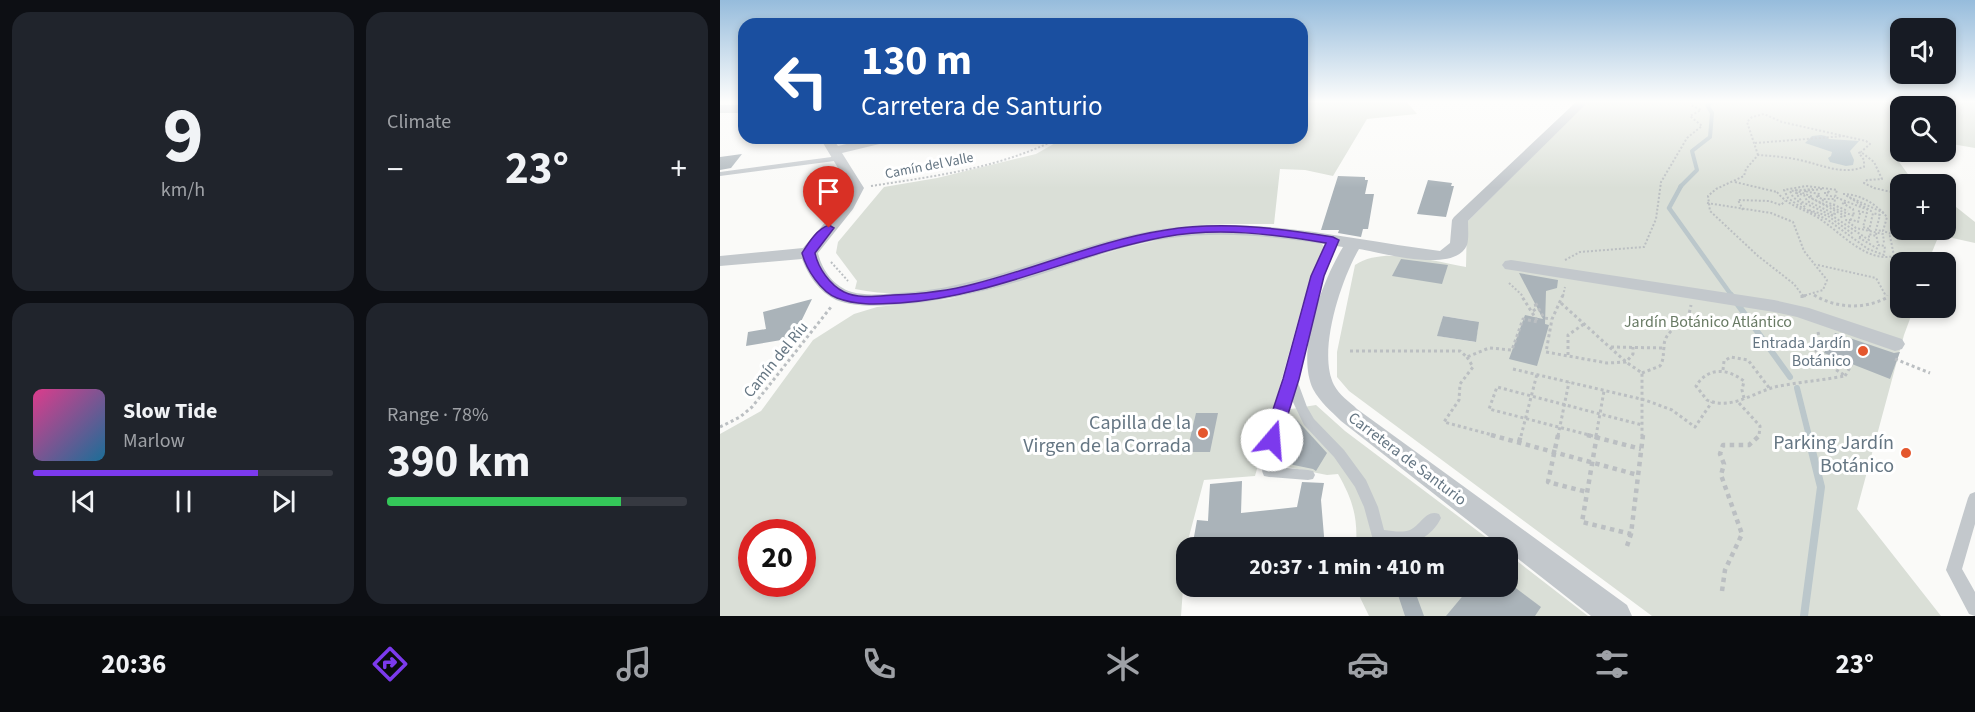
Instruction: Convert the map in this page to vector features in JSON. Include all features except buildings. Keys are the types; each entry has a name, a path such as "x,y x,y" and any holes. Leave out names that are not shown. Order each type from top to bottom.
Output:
{"street":[{"path":"830,144 857,188 853,200 814,243 808,253 811,264 839,295 856,299 878,300 924,298 975,288 1128,241 1199,230 1270,230 1442,256 1454,252 1459,246 1460,220 1552,131"},
{"path":"837,155 869,144"},
{"name":"Carretera de Santurio","path":"1343,242 1339,269 1318,342 1317,365 1324,387 1349,415 1616,616"},
{"path":"720,261 808,253"},
{"path":"1510,274 1566,274 1805,308 1896,352"}],"lane":[{"path":"720,174 837,155"},
{"path":"1308,475 1269,472 1267,456 1291,379 1317,276 1343,242"},
{"path":"1291,379 1301,408 1309,422 1347,462 1364,486 1374,512 1378,535 1395,539 1422,533 1434,518"},
{"path":"1975,498 1954,570 1975,608"}],"path":[{"path":"1633,347 1633,354 1626,362 1607,363 1546,352 1552,319 1561,303 1567,281 1565,259 1580,252 1644,247 1656,219 1661,182 1687,138 1696,131"},
{"path":"1750,131 1758,155"},
{"path":"1823,131 1870,144 1861,152"},
{"path":"1755,143 1847,136"},
{"name":"Camín del Valle","path":"875,189 869,187 1004,160 1036,151 1048,144"},
{"path":"1758,155 1786,157 1838,170 1856,171 1864,167 1864,160 1859,153 1861,152"},
{"path":"1861,152 1874,162 1882,180 1868,180 1864,183 1890,192"},
{"path":"1758,155 1746,169 1744,176 1736,182 1716,189 1708,196 1707,203 1710,211 1758,256 1794,284 1820,341 1816,351 1823,361 1845,376"},
{"path":"1736,182 1777,192 1813,189"},
{"path":"1784,192 1798,186 1816,186 1837,190 1835,197"},
{"path":"1795,190 1847,210 1841,211"},
{"path":"1834,206 1835,199 1822,199 1816,196 1820,194 1804,191 1830,191 1830,193 1825,192 1825,195 1871,211 1847,196 1884,213"},
{"path":"1777,192 1785,201 1819,219 1862,249 1883,258 1890,259 1894,256 1893,240"},
{"path":"1784,192 1791,201 1827,220 1871,250 1884,255 1886,253 1885,246 1878,245 1876,234 1863,227 1867,213 1858,211 1851,216 1834,206 1828,206 1809,197 1811,199"},
{"path":"1790,192 1806,209 1812,209 1828,216 1853,234"},
{"path":"1831,215 1835,214 1797,193 1802,202 1831,215 1869,240 1869,234 1883,234 1884,243"},
{"path":"1843,194 1869,202 1884,213 1887,216 1884,231"},
{"path":"1743,210 1738,200 1744,198 1781,205 1785,201"},
{"path":"1805,199 1811,199 1845,216 1840,217"},
{"path":"1707,203 1771,213 1793,222 1804,251 1827,280 1823,290 1814,294 1805,308"},
{"path":"1858,211 1858,222 1846,220 1856,228 1869,230"},
{"path":"1869,230 1873,213 1880,215 1876,230 1890,233"},
{"path":"1862,236 1858,237 1878,249"},
{"path":"829,257 848,280 839,295"},
{"path":"1814,294 1821,300 1845,305 1877,304 1886,298 1887,294 1876,278 1817,265"},
{"path":"1467,357 1477,350 1491,347 1512,350 1523,319 1538,322 1510,274"},
{"name":"Camín del Ríu","path":"720,427 740,417 752,407 786,361 817,327 839,295"},
{"path":"1561,303 1626,362 1642,372 1652,371 1661,364 1665,356 1664,340 1668,333 1688,319 1691,301"},
{"path":"1533,311 1536,309 1535,302 1544,318 1552,319"},
{"path":"1568,355 1568,335 1584,324"},
{"path":"1610,347 1663,348"},
{"path":"1350,351 1460,351 1473,367 1460,384 1459,399 1444,422 1638,475"},
{"path":"1896,352 1930,373"},
{"path":"1723,370 1724,361 1731,357 1748,360 1770,389"},
{"path":"1845,376 1852,364"},
{"path":"1513,369 1645,400 1672,410 1695,427 1712,402"},
{"path":"1744,398 1742,390 1744,381 1737,375 1723,370 1711,371 1699,379 1696,386 1699,394 1712,402 1738,403 1744,398 1770,389 1845,376"},
{"path":"1627,546 1631,534 1641,449 1645,400 1642,372"},
{"path":"1519,442 1537,374"},
{"path":"1569,382 1548,482 1587,492"},
{"path":"1641,449 1489,409 1497,387 1642,425"},
{"path":"1604,391 1582,522 1631,534"},
{"path":"1722,591 1725,570 1742,534 1721,475 1724,464 1720,454 1723,446 1749,445 1760,435 1760,426 1738,403"}],"green space":[{"path":"1308,131 1360,131 1333,176 1305,170 1280,169 1274,224 1204,225 1152,231 961,287 926,292 891,293 855,289 857,281 836,253 838,242 884,187 937,178 1036,154 1054,144 1308,144"},
{"name":"Jardín Botánico Atlántico","path":"1558,131 1890,131 1890,162 1899,162 1908,174 1890,174 1890,240 1937,240 1932,252 1890,252 1890,318 1910,318 1857,509 1941,616 1652,616 1349,391 1337,377 1337,352 1355,265 1379,256 1424,259 1466,267 1467,222","holes":["1443,316 1473,321 1472,327 1478,329 1475,342 1438,336"]},
{"name":"Jardín Botánico Atlántico","path":"1956,131 1975,131 1975,148 1956,145"},
{"name":"Jardín Botánico Atlántico","path":"1956,207 1975,222 1975,243 1956,239"},
{"path":"1230,233 1266,234 1321,243 1325,247 1302,306 1255,476 1204,480 1189,537 1176,537 1176,597 1182,597 1181,616 720,616 720,434 761,411 813,340 854,314 877,307 948,299 991,289 1123,248 1171,237"},
{"path":"1316,405 1345,431 1486,537 1356,537 1353,509 1338,474 1327,475 1272,464 1285,410"},
{"path":"1518,562 1588,616 1369,616 1360,597 1518,597"}],"shaded area":[{"path":"1821,135 1829,139 1859,141 1850,151 1854,160 1853,165 1846,166 1830,162 1828,158 1832,152 1805,143 1812,136"}],"waterway":[{"path":"1681,186 1697,170 1692,151 1710,137 1711,131"},
{"path":"1681,186 1669,208 1732,296"},
{"path":"1731,295 1790,377"},
{"path":"1797,388 1809,436"},
{"path":"1804,616 1821,487 1808,435"}],"place":[{"name":"Entrada Jardín Botánico","path":"1863,351"},
{"name":"Capilla de la Virgen de la Corrada","path":"1203,433"},
{"name":"Parking Jardín Botánico","path":"1906,453"}],"route":[{"path":"829,228 814,243 808,253 811,264 839,295 856,299 878,300 924,298 975,288 1128,241 1166,233 1199,230 1270,230 1333,240 1317,276 1291,379 1272,440"}]}
